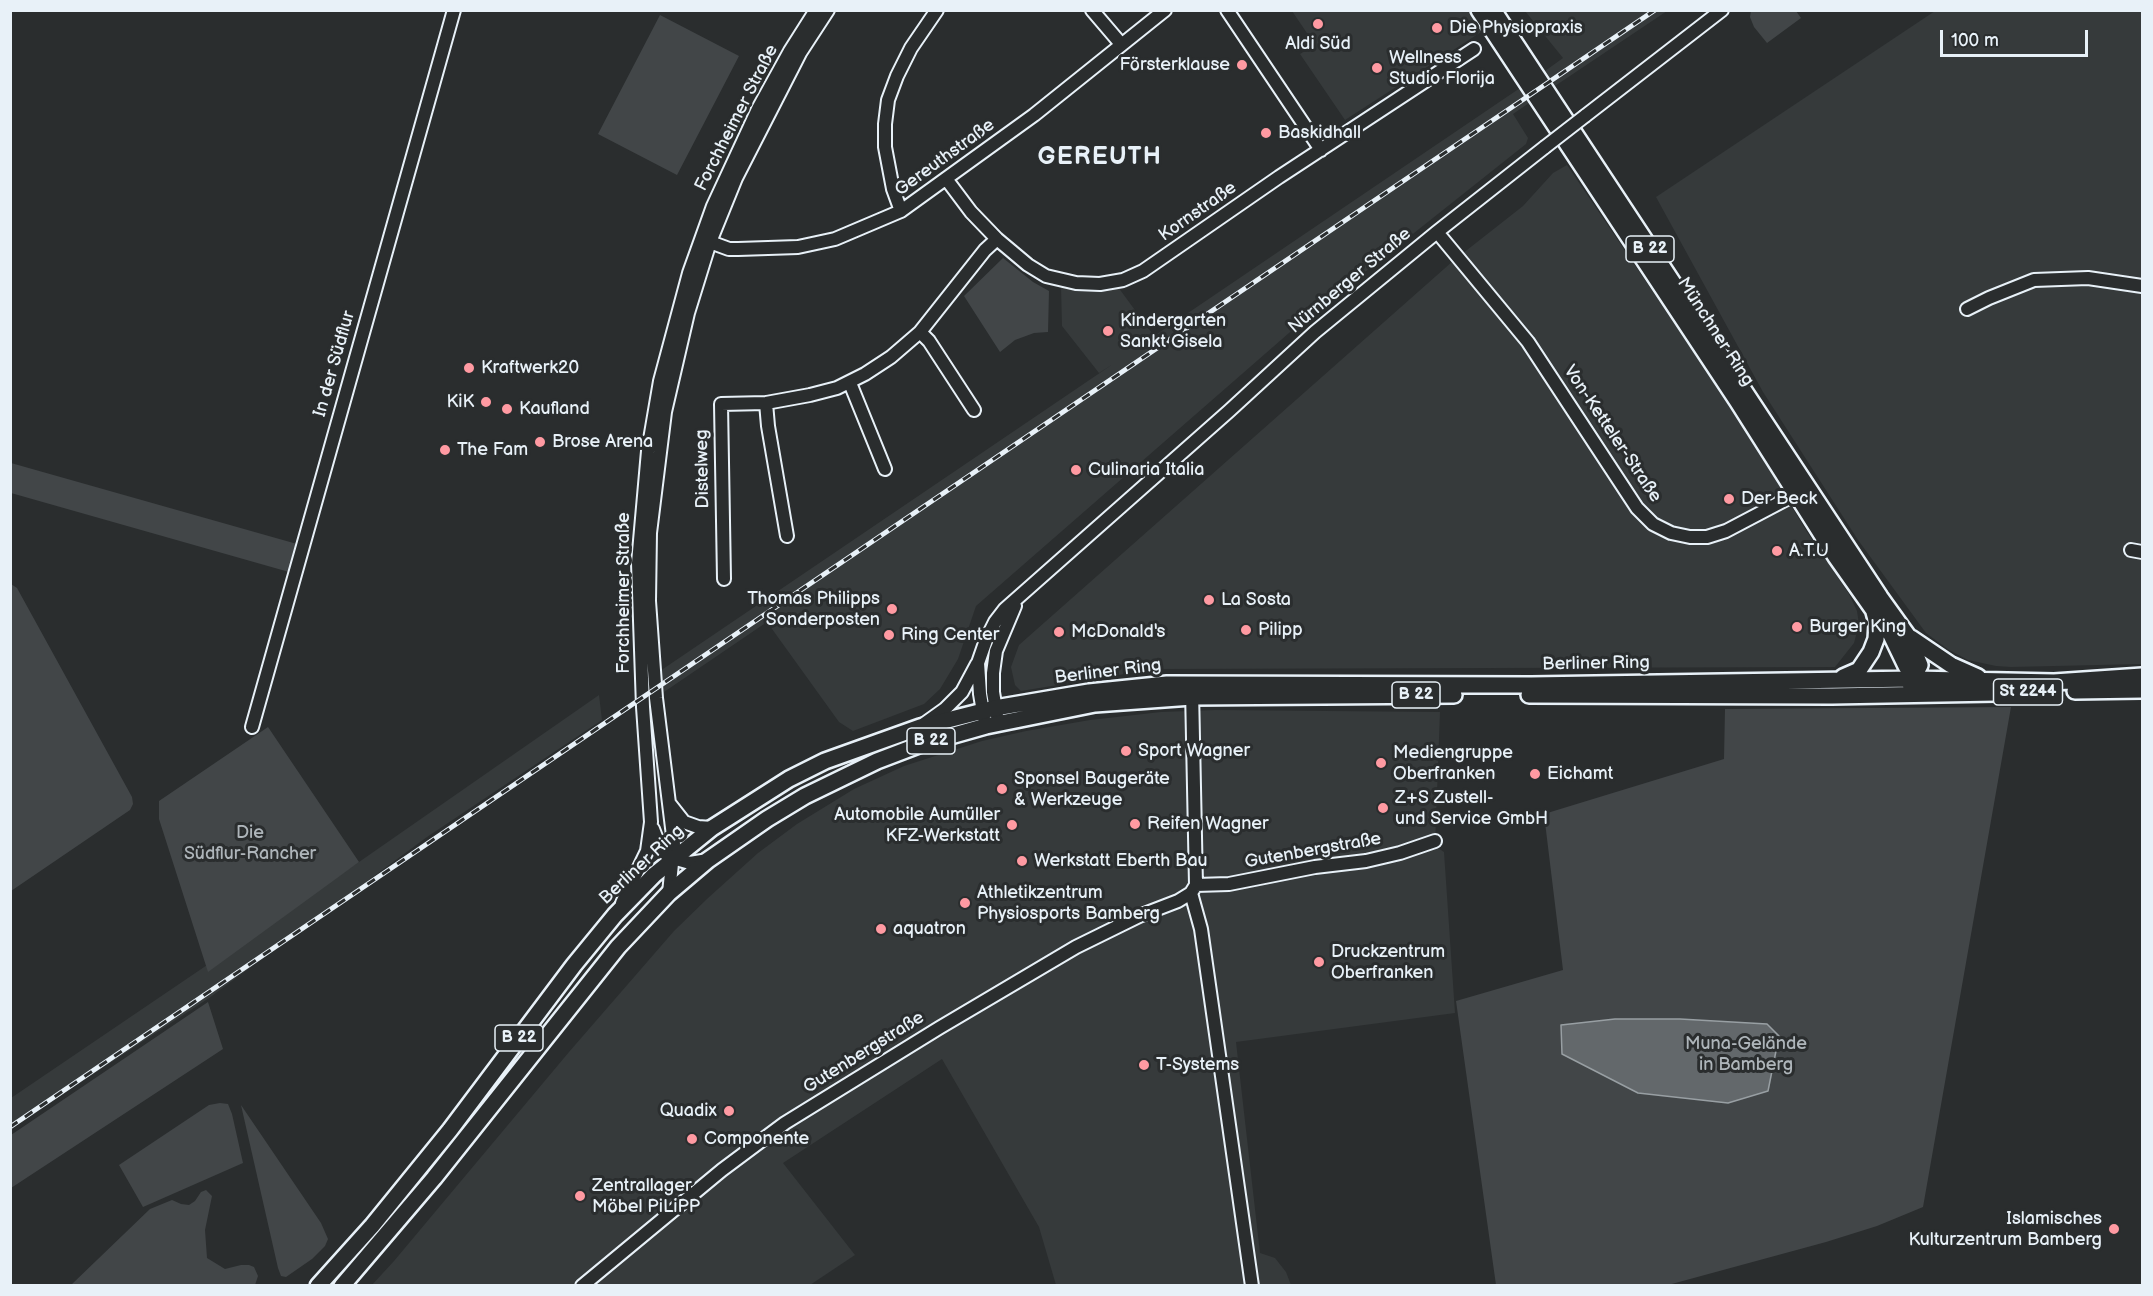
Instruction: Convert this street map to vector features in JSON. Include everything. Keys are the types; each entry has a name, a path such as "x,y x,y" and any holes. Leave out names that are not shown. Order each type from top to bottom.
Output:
{"main road":[{"name":"Münchner Ring","path":"1479,10 1732,393 1908,636"},
{"name":"Münchner Ring","path":"1493,10 1802,491 1836,557 1891,635 1914,679"},
{"name":"B 22","path":"1835,680 1859,670 1868,658 1876,639 1877,623 1873,609"},
{"name":"B 22","path":"1908,636 1920,661 1914,679"},
{"path":"1908,636 1951,665 1992,682"},
{"name":"Berliner Ring","path":"318,1286 372,1226 450,1130 574,965 615,915 654,875 711,828 761,795 825,761 920,727 1192,690 1914,679 2054,682 2142,676"},
{"path":"1899,694 1914,679 1924,689 1937,694"},
{"name":"Berliner Ring","path":"1192,690 1416,695 1937,694 2142,690"},
{"name":"Berliner Ring","path":"342,1286 434,1178 618,947 669,893 708,860 767,819 836,780 991,717"}],"street":[{"name":"In der Südflur","path":"252,727 454,10"},
{"name":"Forchheimer Straße","path":"615,915 647,851 651,822 643,707 638,563 647,463 660,381 686,283 713,206 758,109 816,10"},
{"name":"Forchheimer Straße","path":"669,893 675,844 651,645 649,601 650,533 665,412 685,322 710,242 752,145 800,53 828,10"},
{"path":"901,212 888,168 885,147 888,100 911,48 937,10"},
{"path":"1092,10 1121,44"},
{"name":"Gereuthstraße","path":"710,242 729,249 798,247 835,239 901,212 1034,116 1165,10"},
{"path":"1227,10 1321,150"},
{"name":"Nürnberger Straße","path":"991,717 978,663 986,639 1005,609 1315,332 1437,232 1722,10"},
{"name":"Kornstraße","path":"947,180 971,212 997,239 1028,265 1046,276 1063,282 1100,284 1123,280 1143,272 1474,49"},
{"name":"Von-Ketteler-Straße","path":"1437,232 1528,342 1637,508 1653,524 1671,533 1690,537 1707,537 1726,531 1802,491"},
{"name":"Distelweg","path":"724,579 721,404 766,403 810,395 850,382 881,364 920,332 985,250 997,239"},
{"path":"1967,309 2034,280 2088,278 2142,286"},
{"path":"920,332 929,341 974,410"},
{"path":"850,382 885,469"},
{"path":"766,403 787,536"},
{"name":"Nürnberger Straße","path":"991,717 996,651 1018,599"},
{"path":"920,727 945,709 962,692 978,663"},
{"path":"1192,690 1193,889 1201,929 1252,1286"},
{"path":"668,800 684,822 698,827 711,828"},
{"path":"651,822 661,850 674,859 690,862 708,860"},
{"name":"Gutenbergstraße","path":"582,1286 722,1170 785,1123 1076,947 1139,915 1178,901 1193,889 1374,859 1435,842"}],"shaded area":[{"path":"1292,11 1482,11 1492,25 1345,120 1300,54 1315,45"},
{"path":"1525,11 1667,11 1555,86 1545,71 1563,58"},
{"path":"1935,11 2142,11 2142,664 1996,666 1968,660 1949,650 1926,633 1858,540 1763,392 1656,197"},
{"path":"1523,86 1532,101 1513,114 1528,138 1526,144 1297,326 976,606 958,659 940,689 924,704 853,731 839,722 767,622 664,692 660,671 1113,364 1099,373 1062,326 1061,287 1087,291 1118,287 1154,336"},
{"path":"1567,165 1737,416 1807,532 1849,594 1857,611 1859,624 1854,643 1835,667 1155,669 1021,691 1015,685 1011,667 1019,645 1453,261 1523,206 1553,173"},
{"path":"599,695 602,720 427,837 209,998 11,1128 11,1098 359,862"},
{"path":"1216,710 1440,712 1435,846 1444,852 1455,1013 1236,1042 1260,1253 1275,1258 1286,1272 1291,1285 1056,1285 1039,1227 942,1059 783,1163 855,1255 810,1285 371,1286 674,931 758,853 797,824 854,789 904,766 982,741 1090,720 1161,712"},
{"path":"1615,1019 1680,1019 1767,1024 1779,1036 1768,1091 1728,1103 1638,1093 1562,1054 1561,1025"}],"green space":[{"path":"1751,11 1796,11 1801,18 1767,43 1754,27 1750,17"},
{"path":"660,15 739,56 677,175 598,134"},
{"path":"1003,258 1033,282 1049,291 1048,332 1034,333 1015,340 1000,352 964,296"},
{"path":"11,463 297,544 289,572 11,493"},
{"path":"11,584 17,588 132,797 133,804 130,810 11,891"},
{"name":"Muna-Gelände in Bamberg","path":"2011,707 1923,1207 1877,1226 1826,1242 1668,1285 1496,1285 1456,1001 1563,970 1544,814 1724,759 1725,709"},
{"name":"Die Südflur-Rancher","path":"268,727 359,862 208,972 159,819 159,801"},
{"path":"208,1002 223,1049 11,1188 11,1135"},
{"path":"228,1104 232,1114 243,1163 143,1207 119,1165 209,1105"},
{"path":"241,1105 321,1223 328,1239 325,1246 312,1259 286,1277 281,1276 278,1268"},
{"path":"206,1190 212,1196 205,1230 207,1258 225,1269 241,1265 254,1267 258,1276 255,1285 71,1285 150,1209 172,1200 189,1205 201,1192"}],"railway":[{"path":"10,1127 1655,10"}],"place":[{"name":"Aldi Süd","path":"1318,24"},
{"name":"Die Physiopraxis","path":"1437,28"},
{"name":"Försterklause","path":"1242,65"},
{"name":"Wellness Studio Florija","path":"1377,68"},
{"name":"Baskidhall","path":"1266,133"},
{"name":"Kindergarten Sankt Gisela","path":"1108,331"},
{"name":"Kraftwerk20","path":"469,368"},
{"name":"KiK","path":"486,402"},
{"name":"Kaufland","path":"507,409"},
{"name":"Brose Arena","path":"540,442"},
{"name":"The Fam","path":"445,450"},
{"name":"Culinaria Italia","path":"1076,470"},
{"name":"Der Beck","path":"1729,499"},
{"name":"A.T.U","path":"1777,551"},
{"name":"La Sosta","path":"1209,600"},
{"name":"Thomas Philipps Sonderposten","path":"892,609"},
{"name":"Burger King","path":"1797,627"},
{"name":"Pilipp","path":"1246,630"},
{"name":"McDonald's","path":"1059,632"},
{"name":"Ring Center","path":"889,635"},
{"name":"Sport Wagner","path":"1126,751"},
{"name":"Mediengruppe Oberfranken","path":"1381,763"},
{"name":"Eichamt","path":"1535,774"},
{"name":"Sponsel Baugeräte & Werkzeuge","path":"1002,789"},
{"name":"Z+S Zustell- und Service GmbH","path":"1383,808"},
{"name":"Reifen Wagner","path":"1135,824"},
{"name":"Automobile Aumüller KFZ-Werkstatt","path":"1012,825"},
{"name":"Werkstatt Eberth Bau","path":"1022,861"},
{"name":"Athletikzentrum Physiosports Bamberg","path":"965,903"},
{"name":"aquatron","path":"881,929"},
{"name":"Druckzentrum Oberfranken","path":"1319,962"},
{"name":"T-Systems","path":"1144,1065"},
{"name":"Quadix","path":"729,1111"},
{"name":"Componente","path":"692,1139"},
{"name":"Zentrallager Möbel PiLiPP","path":"580,1196"},
{"name":"Islamisches Kulturzentrum Bamberg","path":"2114,1229"}],"district":[{"name":"GEREUTH","path":"1100,158"}]}
